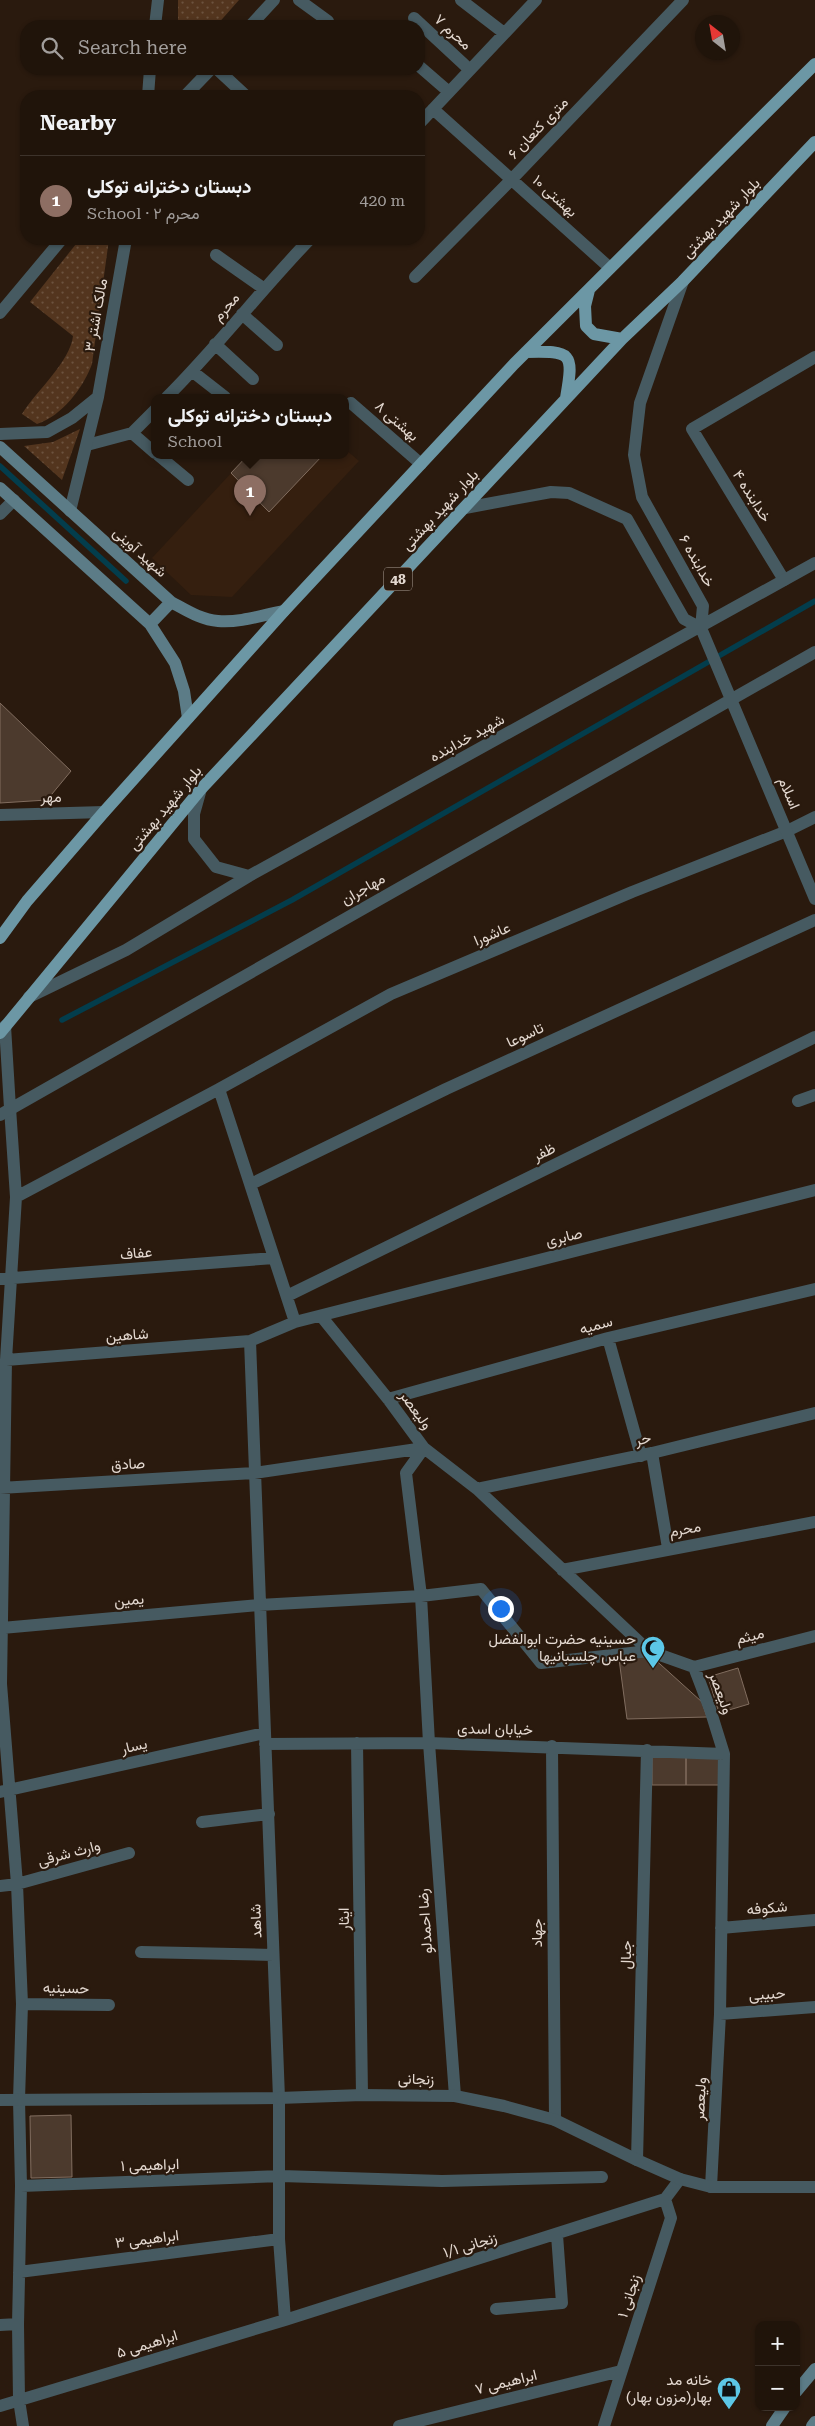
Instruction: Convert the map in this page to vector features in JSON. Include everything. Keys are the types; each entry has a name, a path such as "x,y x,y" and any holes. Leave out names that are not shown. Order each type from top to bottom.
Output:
{"main road":[{"path":"0,938 26,901 104,812 284,610 420,464 526,352 815,64"},
{"name":"بلوار شهید بهشتی","path":"2,1032 27,998 201,789 566,398 622,339 683,281 815,142"},
{"path":"590,288 584,306 586,326 594,334 622,339"},
{"path":"526,352 558,352 567,357 571,368 566,398"},
{"name":"شهید آوینی","path":"0,447 171,602 195,615 218,621 251,618 284,610"},
{"path":"0,488 150,624 175,663 184,691 188,718"},
{"path":"150,624 171,602"},
{"path":"800,2387 815,2369"},
{"path":"772,2426 782,2411"},
{"path":"812,2426 815,2422"}],"street":[{"path":"156,20 158,0"},
{"path":"256,20 274,0"},
{"path":"299,0 327,20"},
{"path":"461,0 504,33"},
{"path":"425,118 536,0"},
{"name":"۶ متری کنعان","path":"414,277 512,179 683,0"},
{"name":"محرم ۷","path":"425,28 470,70"},
{"path":"425,71 449,92"},
{"path":"148,90 150,75"},
{"path":"191,90 205,75"},
{"path":"224,75 240,90"},
{"name":"بهشتی ۱۰","path":"433,109 610,268"},
{"path":"0,313 57,245"},
{"name":"مالک اشتر ۳","path":"70,511 98,397 125,245"},
{"name":"محرم","path":"170,394 192,372 263,288 304,245"},
{"path":"216,255 263,288"},
{"name":"خدابنده ۶","path":"683,281 640,403 634,455 642,497 703,606 701,628"},
{"path":"242,314 277,345"},
{"path":"215,344 253,379"},
{"name":"خدابنده ۴","path":"784,580 692,428 815,357"},
{"path":"192,372 221,394"},
{"path":"0,434 47,432 72,418 98,397"},
{"name":"بهشتی ۸","path":"351,403 420,464"},
{"path":"87,445 132,433 151,414"},
{"path":"132,433 151,450"},
{"path":"162,459 188,480"},
{"path":"465,508 551,492 569,493 627,519 684,619 701,628"},
{"path":"0,514 14,500"},
{"name":"شهید خدابنده","path":"27,998 126,950 249,876 701,628 815,563"},
{"name":"اسلام","path":"701,628 815,899"},
{"name":"مهاجران","path":"5,1112 815,652"},
{"path":"201,789 194,814 194,839 216,867 249,876"},
{"name":"مهر","path":"0,815 104,812"},
{"name":"عاشورا","path":"16,1197 219,1089 391,994 632,892 787,830 815,816"},
{"name":"تاسوعا","path":"251,1184 446,1089 815,920"},
{"path":"2,1032 5,1112 16,1197 5,1279 6,1360 2,1488 1,1684 5,1791 18,1884 22,2004 19,2100 21,2186 18,2324 19,2400 23,2426"},
{"name":"ظفر","path":"287,1296 815,1037"},
{"path":"219,1089 295,1322"},
{"path":"798,1101 815,1095"},
{"name":"صابری","path":"295,1322 815,1190"},
{"name":"عفاف","path":"5,1279 274,1258"},
{"name":"سمیه","path":"388,1399 608,1338 815,1289"},
{"name":"ولیعصر","path":"321,1316 388,1399 424,1448 477,1489 649,1651 694,1667 724,1754 720,2014 712,2187"},
{"name":"شاهین","path":"6,1360 250,1341 295,1322"},
{"path":"608,1338 646,1455 668,1548"},
{"name":"شاهد","path":"250,1341 279,2098 281,2176 279,2239 285,2320"},
{"name":"حر","path":"477,1489 646,1455 815,1414"},
{"name":"صادق","path":"2,1488 254,1473 424,1448"},
{"name":"رضا احمدلو","path":"424,1448 406,1473 420,1596 455,2096"},
{"name":"محرم","path":"562,1570 668,1548 815,1522"},
{"name":"یمین","path":"2,1628 259,1605 420,1596 481,1589 541,1662 649,1651"},
{"name":"میثم","path":"694,1667 815,1636"},
{"name":"خیابان اسدی","path":"264,1739 357,1743 552,1746 724,1754"},
{"name":"یسار","path":"5,1791 264,1739"},
{"name":"ایثار","path":"357,1743 362,2095"},
{"name":"جهاد","path":"552,1746 555,2120"},
{"name":"جبال","path":"637,2160 647,1750"},
{"path":"202,1822 269,1814"},
{"name":"وارث شرقی","path":"0,1886 18,1884 129,1853"},
{"name":"شکوفه","path":"721,1928 815,1920"},
{"path":"141,1952 273,1955"},
{"name":"حسینیه","path":"22,2004 109,2005"},
{"name":"حبیبی","path":"720,2014 815,2007"},
{"name":"زنجانی","path":"0,2100 279,2098 362,2095 455,2096 504,2106 555,2120 680,2179 712,2187 815,2187"},
{"name":"ابراهیمی ۱","path":"21,2186 281,2176 442,2181 602,2177"},
{"path":"665,2199 680,2179"},
{"name":"زنجانی ۱/۱","path":"285,2320 665,2199"},
{"name":"زنجانی ۱","path":"604,2426 671,2218 665,2199"},
{"path":"496,2309 562,2302 557,2234"},
{"name":"ابراهیمی ۳","path":"19,2272 279,2239"},
{"name":"ابراهیمی ۵","path":"0,2406 285,2320"},
{"path":"0,2325 18,2324"},
{"name":"ابراهیمی ۷","path":"399,2426 621,2371"}],"shaded area":[{"path":"178,0 239,0 221,20 178,20"},
{"path":"75,245 108,245 92,364 83,382 63,408 55,415 37,424 22,414 60,366 71,346 73,336 30,302"},
{"path":"80,429 62,480 24,446 53,442"},
{"path":"349,452 359,461 232,597 191,595 152,558 244,459 349,459"}],"building":[{"path":"244,459 319,459 269,512 231,473"},
{"path":"0,703 71,771 47,800 0,803"},
{"name":"حسینیه حضرت ابوالفضل عباس چلسبانیها","path":"650,1655 702,1702 707,1717 627,1719 619,1659"},
{"path":"738,1668 749,1704 719,1713 708,1677"},
{"path":"652,1754 686,1754 686,1785 652,1785"},
{"path":"686,1754 721,1756 720,1785 686,1785"},
{"path":"71,2115 72,2177 31,2178 30,2116"}],"waterway":[{"path":"0,466 126,581"},
{"path":"62,1020 292,900 815,601"}],"place":[{"name":"دبستان دخترانه توکلی","path":"250,516"},
{"name":"حسینیه حضرت ابوالفضل عباس چلسبانیها","path":"653,1669"},
{"name":"خانه مد بهار(مزون بهار)","path":"729,2410"}]}
